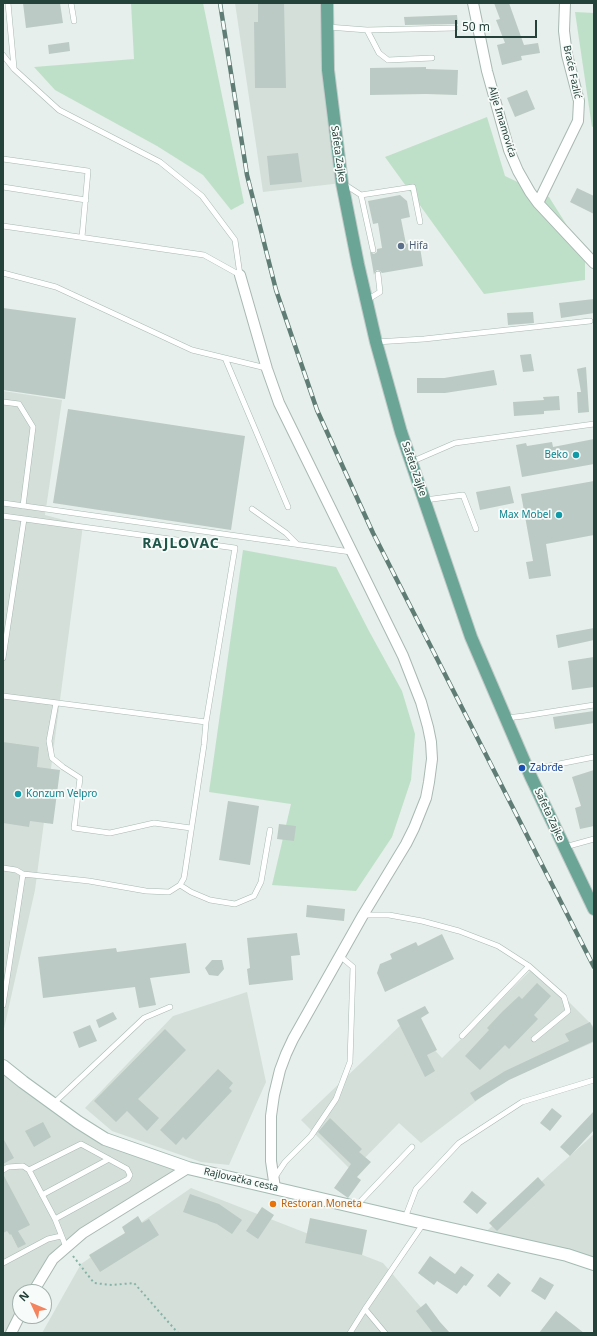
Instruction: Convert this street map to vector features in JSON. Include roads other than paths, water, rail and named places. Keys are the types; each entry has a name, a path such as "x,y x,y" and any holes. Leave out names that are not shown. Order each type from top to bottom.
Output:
{"main road":[{"name":"Safeta Zajke","path":"327,3 328,70 342,183 376,342 401,432 471,637 528,770 594,909"}],"street":[{"name":"Alije Imamovića","path":"473,3 487,71 509,150 518,171 538,203 594,263"},
{"name":"Braće Fazlić","path":"538,203 578,121 579,101 566,49 564,31 565,3"},
{"path":"240,275 279,403 289,426 404,656 421,702 428,727 432,759 426,798 414,828 293,1039 280,1070 271,1116 271,1161 274,1183"},
{"name":"Rajlovačka cesta","path":"3,1066 78,1122 105,1139 188,1168 274,1183 355,1207 567,1255 594,1264"},
{"path":"38,1284 53,1259 83,1233 188,1168"},
{"path":"10,1333 15,1324"}],"lane":[{"path":"8,3 14,69"},
{"path":"71,3 74,21"},
{"path":"327,27 367,30 455,28"},
{"path":"367,30 379,53 388,60 432,58"},
{"path":"3,55 14,69 59,110 160,162 202,196 235,240 240,275"},
{"path":"3,159 88,171 82,237"},
{"path":"342,183 361,195 413,187 420,222"},
{"path":"3,187 86,200"},
{"path":"361,195 373,250"},
{"path":"3,226 204,255 240,275"},
{"path":"3,273 56,287 192,350 268,368"},
{"path":"367,301 380,292 378,274"},
{"path":"376,342 424,339 590,321"},
{"path":"225,358 288,507"},
{"path":"3,402 19,404 33,427 24,506"},
{"path":"411,462 455,443 594,424"},
{"path":"425,500 463,495 476,529"},
{"path":"3,503 352,552"},
{"path":"252,509 286,533 298,545"},
{"path":"3,516 235,548 206,722 204,745 184,878 180,885 169,892 146,891 89,881 23,874 16,870 3,868"},
{"path":"3,658 24,519"},
{"path":"3,696 206,722"},
{"path":"56,703 49,741 52,758 80,778 74,828 110,833 154,824 191,828"},
{"path":"505,718 594,705"},
{"path":"528,770 594,757"},
{"path":"180,885 191,892 210,900 235,904 254,896 261,882 270,830"},
{"path":"564,848 594,839"},
{"path":"3,1005 23,874"},
{"path":"364,915 389,915 422,921 459,931 498,946 529,966 564,997 568,1011 534,1040"},
{"path":"274,1183 285,1162 310,1136 336,1099 350,1062 353,967 340,956"},
{"path":"462,1036 529,966"},
{"path":"3,969 9,970"},
{"path":"53,1104 144,1018 170,1007"},
{"path":"404,1219 416,1189 459,1143 522,1102 594,1080"},
{"path":"29,1170 81,1144 127,1169 130,1174 128,1179 55,1219"},
{"path":"355,1207 412,1147"},
{"path":"42,1194 109,1159"},
{"path":"3,1170 8,1167 23,1166 29,1170 55,1219 66,1247"},
{"path":"350,1333 424,1223"},
{"path":"3,1263 48,1239 61,1236"},
{"path":"365,1309 385,1333"}],"railway":[{"path":"220,3 247,175 276,290 317,410 373,533 594,967"}],"place":[{"name":"Hifa","path":"401,246"},
{"name":"Beko","path":"576,455"},
{"name":"Max Mobel","path":"559,515"},
{"name":"Zabrđe","path":"522,768"},
{"name":"Konzum Velpro","path":"18,794"},
{"name":"Restoran Moneta","path":"273,1204"}],"district":[{"name":"RAJLOVAC","path":"181,544"}]}
